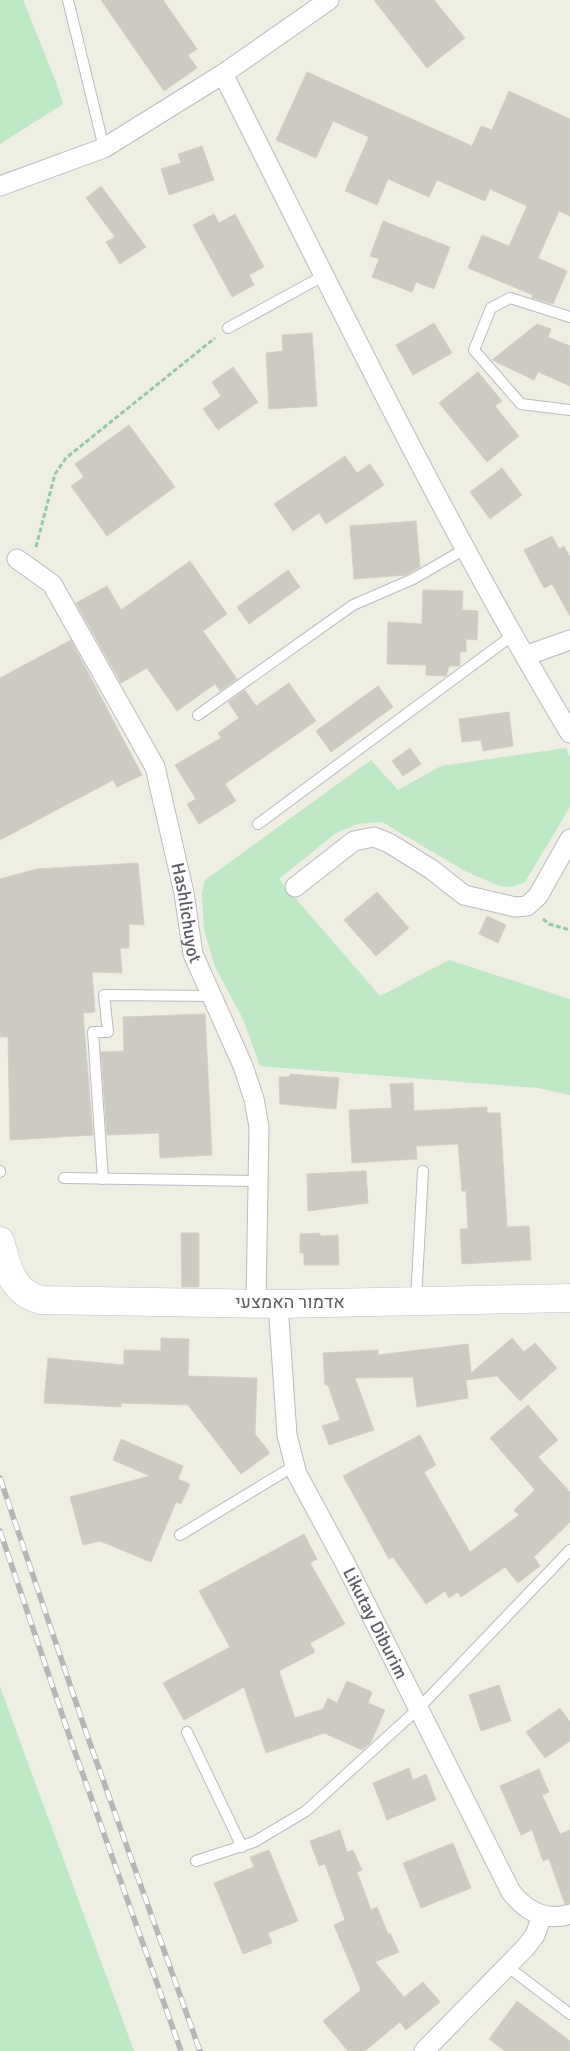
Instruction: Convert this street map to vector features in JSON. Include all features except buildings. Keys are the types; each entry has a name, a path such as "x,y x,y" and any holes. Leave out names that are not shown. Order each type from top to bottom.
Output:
{"main road":[{"name":"אדמור האמצעי","path":"0,1241 16,1286 29,1297 50,1301 267,1303 570,1298"}],"street":[{"path":"0,186 104,148 223,74 329,0"},
{"path":"223,74 465,549 570,733"},
{"name":"Hashlichuyot","path":"17,559 52,584 155,767 184,892 193,954 243,1066 254,1099 259,1127 257,1181 267,1303"},
{"path":"525,656 570,640"},
{"path":"295,887 354,841 374,837 389,843 431,869 464,895 516,907 527,906 538,896 570,840"},
{"name":"Likutay Diburim","path":"267,1303 294,1466 304,1491 345,1563 511,1892 520,1903 542,1916"},
{"path":"424,2051 508,1967 535,1935 542,1916 554,1917 570,1914"}],"lane":[{"path":"68,0 104,148"},
{"path":"228,328 325,275"},
{"path":"570,317 510,298 491,308 474,350 521,404 570,410"},
{"path":"198,715 352,605 414,579 465,549"},
{"path":"258,824 513,635"},
{"path":"103,1179 93,1032 108,1032 104,995 211,996"},
{"path":"416,1302 423,1171"},
{"path":"64,1178 257,1181"},
{"path":"180,1535 294,1466"},
{"path":"196,1861 242,1847 272,1833 306,1811 419,1708 570,1550"},
{"path":"187,1732 242,1847"},
{"path":"508,1967 570,2014"}],"path":[{"path":"17,559 36,547 55,474 66,458 228,328"},
{"path":"527,906 549,924 570,930"}],"green space":[{"path":"0,0 23,0 63,104 0,144"},
{"path":"566,748 570,757 570,807 525,882 511,887 499,886 465,871 382,822 358,824 336,833 279,879 380,996 449,960 570,999 570,1095 538,1088 260,1066 243,1019 215,967 204,930 202,893 205,880 371,760 398,790 441,766"},
{"path":"0,1687 134,2051 0,2051"}],"railway":[{"path":"0,1478 87,1735 200,2051"},
{"path":"0,1531 70,1738 181,2051"}]}
